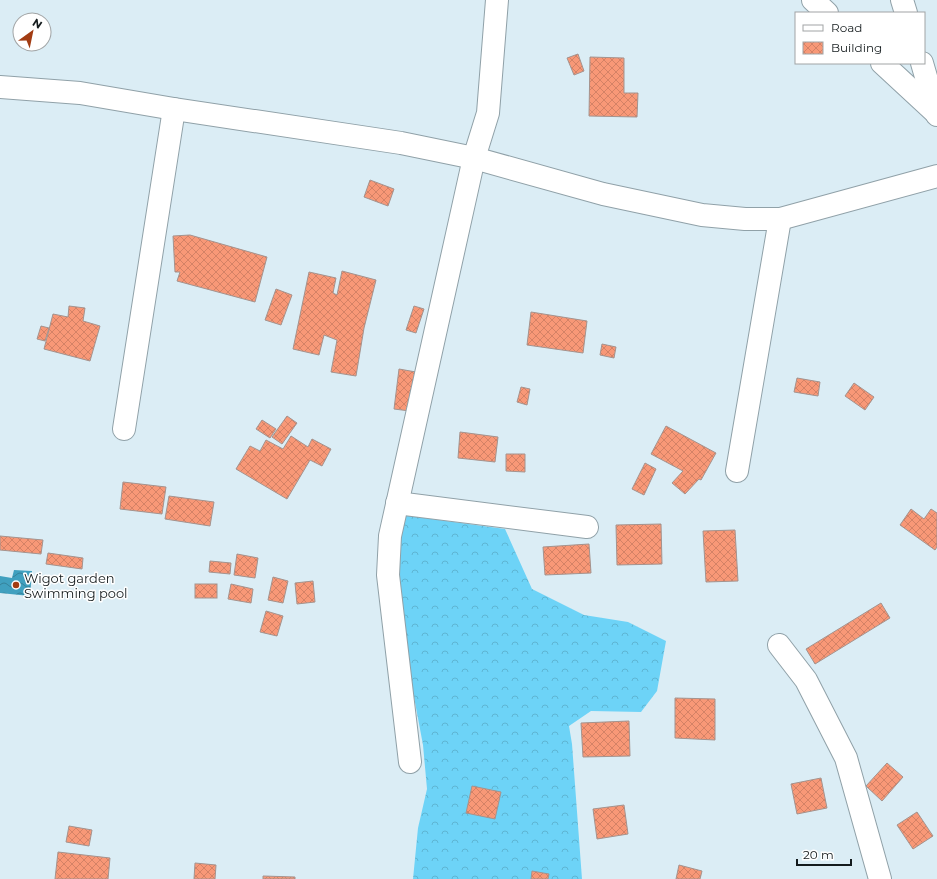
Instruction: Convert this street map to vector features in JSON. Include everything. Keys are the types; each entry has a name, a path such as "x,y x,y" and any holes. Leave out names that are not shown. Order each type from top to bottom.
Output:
{"street":[{"path":"410,762 388,575 390,536 474,158 488,113 497,0"},
{"path":"813,0 826,12"},
{"path":"902,0 906,12"},
{"path":"883,64 937,114"},
{"path":"923,64 933,84 937,114"},
{"path":"0,87 80,92 174,109 401,143 474,158 603,194 694,213 746,219 780,219 937,176"},
{"path":"124,429 174,109"},
{"path":"737,471 780,219"},
{"path":"397,503 587,526"},
{"path":"779,645 806,680 846,758 880,879"}],"green space":[{"path":"395,514 505,529 532,589 584,615 628,622 666,641 657,691 641,712 591,711 569,726 572,744 582,879 413,879 418,828 427,789 423,745 408,665 399,576 401,542"}],"water":[{"name":"Wigot garden Swimming pool","path":"14,570 32,571 30,596 0,593 0,576 12,578"}],"building":[{"path":"578,54 584,71 574,75 567,58"},
{"path":"590,57 624,58 624,93 638,93 637,117 589,116"},
{"path":"370,180 394,189 388,206 364,197"},
{"path":"190,235 267,257 255,302 177,281 180,272 175,272 173,236"},
{"path":"342,271 376,280 364,328 356,376 331,372 337,340 324,335 319,355 293,349 309,272 336,278 333,293 337,295"},
{"path":"276,289 292,295 281,325 265,320"},
{"path":"69,306 85,308 83,321 100,326 90,361 44,349 53,314 68,317"},
{"path":"414,306 424,309 416,333 406,330"},
{"path":"531,312 587,321 583,353 527,345"},
{"path":"41,326 49,328 45,341 37,339"},
{"path":"602,344 616,347 614,358 600,355"},
{"path":"399,369 416,372 410,411 394,409"},
{"path":"797,378 820,382 818,396 794,392"},
{"path":"854,383 874,397 865,410 845,396"},
{"path":"521,387 530,389 527,405 517,402"},
{"path":"287,416 297,423 282,444 272,437"},
{"path":"262,420 276,429 270,438 256,429"},
{"path":"666,426 716,453 701,480 699,479 685,494 672,483 683,471 651,454"},
{"path":"460,432 498,437 495,462 458,458"},
{"path":"291,436 308,447 312,439 331,449 322,466 310,460 287,499 236,469 250,446 260,451 266,440 283,449"},
{"path":"506,454 525,454 525,472 506,471"},
{"path":"645,463 656,469 644,495 632,489"},
{"path":"123,482 166,487 162,514 120,509"},
{"path":"169,496 214,502 210,526 165,519"},
{"path":"911,509 924,519 931,509 937,513 937,547 935,550 900,525"},
{"path":"661,524 662,564 617,565 616,525"},
{"path":"735,530 738,581 706,582 703,531"},
{"path":"0,536 43,540 41,554 0,550"},
{"path":"589,544 591,573 545,575 543,547"},
{"path":"48,553 83,558 82,569 46,564"},
{"path":"237,554 258,558 255,578 234,575"},
{"path":"210,561 231,563 230,574 209,572"},
{"path":"273,577 288,581 283,603 268,600"},
{"path":"313,581 315,602 297,604 295,583"},
{"path":"195,584 217,584 217,598 195,598"},
{"path":"231,584 253,589 251,603 228,599"},
{"path":"881,603 890,618 815,664 806,649"},
{"path":"266,611 283,616 277,636 260,632"},
{"path":"675,698 715,699 715,740 675,738"},
{"path":"629,721 630,756 583,757 581,723"},
{"path":"887,763 903,777 882,801 866,786"},
{"path":"821,778 827,808 797,814 791,784"},
{"path":"472,786 501,792 495,819 466,813"},
{"path":"624,805 628,834 597,839 593,809"},
{"path":"917,812 933,836 913,849 897,825"},
{"path":"69,826 92,830 89,846 66,842"},
{"path":"58,852 110,858 108,879 55,879"},
{"path":"195,863 216,865 215,879 194,879"},
{"path":"679,865 702,871 700,879 676,879"},
{"path":"532,871 549,874 548,879 531,879"},
{"path":"263,876 295,877 295,879 263,879"}],"place":[{"name":"Wigot garden Swimming pool","path":"16,585"}]}
